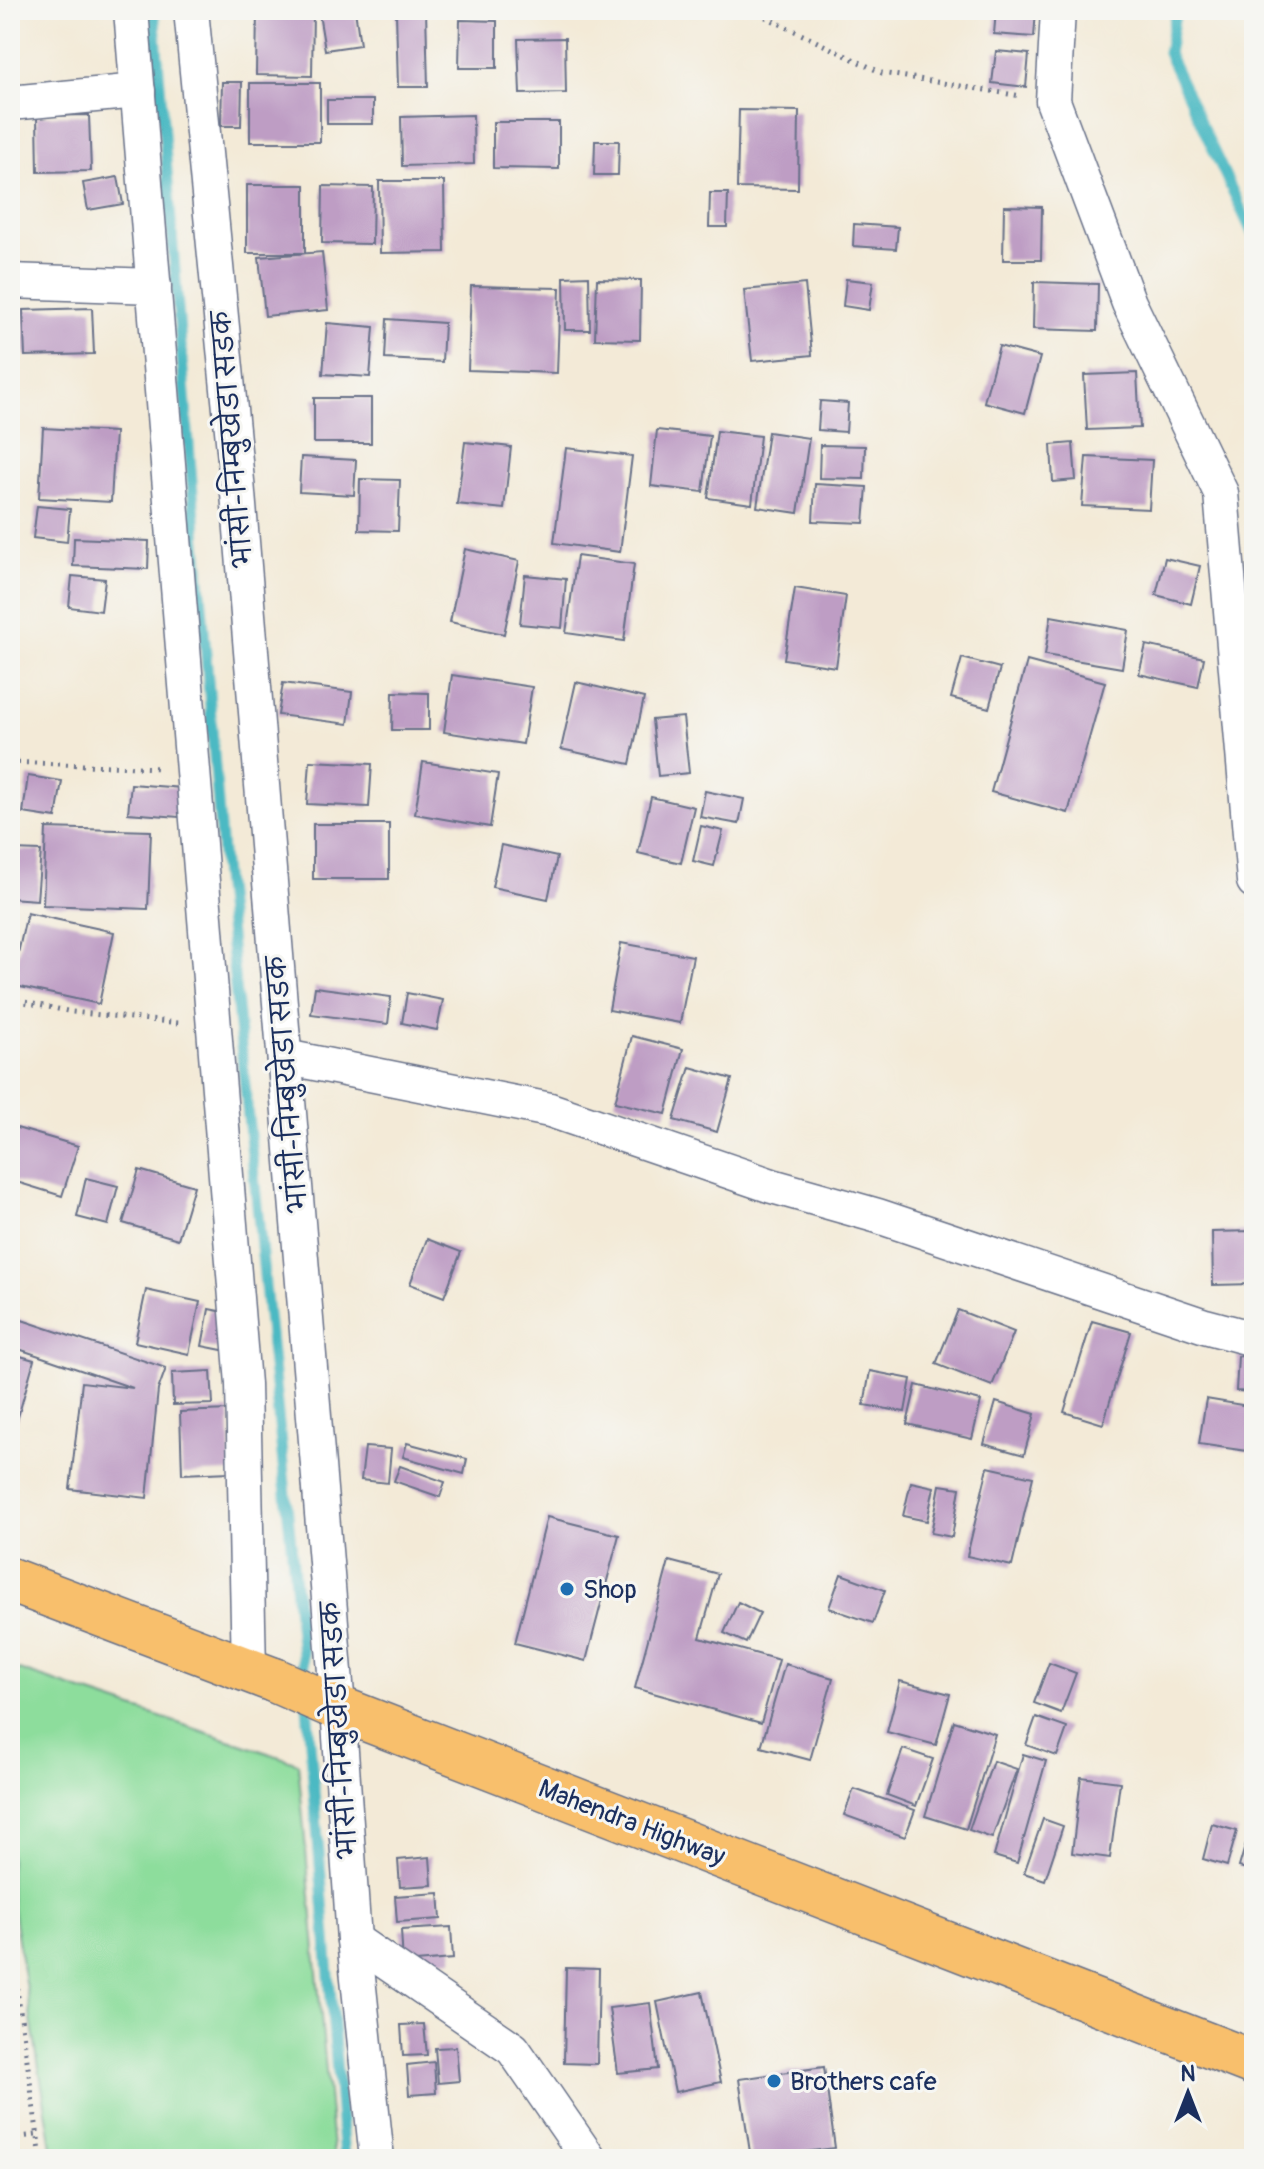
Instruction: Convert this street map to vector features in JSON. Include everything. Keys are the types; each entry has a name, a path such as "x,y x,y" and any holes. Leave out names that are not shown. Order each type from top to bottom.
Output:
{"main road":[{"name":"Mahendra Highway","path":"10,1580 1254,2063"}],"street":[{"path":"131,10 243,1384 262,1676"},
{"name":"भांसी-निम्बुखेडा सडक","path":"191,10 238,497 285,1057 332,1705 377,2159"},
{"path":"1058,10 1053,101 1129,303 1221,493 1254,881"},
{"path":"10,103 138,91"},
{"path":"10,281 154,286"},
{"path":"285,1057 550,1110 772,1186 878,1216 1205,1326 1254,1339"},
{"path":"354,1940 513,2049 589,2159"}],"path":[{"path":"751,10 882,73 1053,101"},
{"path":"10,762 193,769"},
{"path":"10,999 72,1012 214,1027"},
{"path":"10,1940 41,2159"},
{"path":"10,2138 37,2135"}],"green space":[{"path":"10,1667 298,1763 334,2159 54,2159 10,1891"}],"building":[{"path":"257,10 313,10 312,76 256,75"},
{"path":"355,10 360,45 325,50 319,14"},
{"path":"996,10 1036,10 1034,37 994,34"},
{"path":"426,11 428,87 398,87 396,12"},
{"path":"460,20 497,21 497,68 459,68"},
{"path":"565,38 566,93 520,94 518,39"},
{"path":"996,51 1029,54 1026,87 992,83"},
{"path":"222,82 242,82 241,126 221,126"},
{"path":"250,83 320,83 320,142 250,142"},
{"path":"327,100 373,100 373,124 327,124"},
{"path":"739,110 799,111 798,189 737,188"},
{"path":"89,115 91,171 38,172 37,116"},
{"path":"473,115 474,164 402,166 401,117"},
{"path":"493,122 559,122 559,169 493,168"},
{"path":"595,141 619,141 618,175 594,175"},
{"path":"118,177 123,204 88,210 83,183"},
{"path":"379,181 444,181 445,252 380,253"},
{"path":"247,185 305,185 305,253 247,253"},
{"path":"323,186 373,187 372,244 322,243"},
{"path":"710,193 728,193 727,227 709,227"},
{"path":"1004,206 1042,207 1041,260 1003,260"},
{"path":"854,224 898,227 896,249 853,246"},
{"path":"322,252 328,310 265,316 259,257"},
{"path":"589,276 590,330 565,330 564,277"},
{"path":"597,279 641,280 640,340 595,339"},
{"path":"846,279 873,282 869,310 843,306"},
{"path":"1034,282 1098,284 1097,331 1033,329"},
{"path":"805,284 812,355 752,361 744,290"},
{"path":"471,286 560,288 557,373 468,370"},
{"path":"92,308 94,354 25,356 23,310"},
{"path":"387,319 444,323 442,362 385,359"},
{"path":"327,323 374,327 370,377 323,374"},
{"path":"999,346 1040,357 1025,413 984,402"},
{"path":"1137,373 1140,428 1087,430 1084,375"},
{"path":"314,398 371,398 371,443 314,443"},
{"path":"820,401 848,403 846,432 818,430"},
{"path":"43,428 115,432 111,502 39,498"},
{"path":"657,430 710,436 703,492 651,486"},
{"path":"717,431 760,436 752,504 708,498"},
{"path":"768,432 809,438 798,513 757,507"},
{"path":"465,442 511,447 504,509 457,504"},
{"path":"1073,443 1076,480 1053,482 1051,445"},
{"path":"820,445 865,446 864,479 819,478"},
{"path":"566,448 632,456 620,552 554,543"},
{"path":"301,457 356,460 354,495 299,492"},
{"path":"1086,457 1152,460 1149,509 1082,506"},
{"path":"360,479 400,480 398,531 359,530"},
{"path":"815,484 867,487 864,523 813,521"},
{"path":"37,506 70,509 67,542 33,538"},
{"path":"74,538 149,541 148,569 73,566"},
{"path":"465,549 519,561 504,634 450,622"},
{"path":"577,556 634,564 624,641 566,633"},
{"path":"1165,558 1200,566 1191,604 1156,595"},
{"path":"525,575 566,579 562,628 520,624"},
{"path":"72,576 105,579 101,611 69,607"},
{"path":"795,588 846,596 836,667 784,659"},
{"path":"1051,616 1128,630 1122,668 1045,655"},
{"path":"1146,645 1204,658 1198,687 1139,674"},
{"path":"962,658 1000,668 989,708 951,698"},
{"path":"1027,661 1105,682 1068,813 991,792"},
{"path":"452,675 532,687 523,744 444,732"},
{"path":"576,682 644,698 630,764 561,749"},
{"path":"283,683 352,692 348,724 278,715"},
{"path":"393,692 429,693 429,730 392,730"},
{"path":"683,717 689,773 658,776 652,720"},
{"path":"310,761 372,764 369,807 307,804"},
{"path":"423,762 498,774 490,827 415,814"},
{"path":"28,776 62,781 56,818 23,813"},
{"path":"131,784 182,788 179,817 128,813"},
{"path":"705,791 744,799 739,824 700,817"},
{"path":"651,797 694,807 681,863 638,853"},
{"path":"313,824 389,824 389,879 313,879"},
{"path":"701,826 723,831 714,866 693,861"},
{"path":"46,828 151,831 148,909 43,905"},
{"path":"501,845 557,857 548,899 492,887"},
{"path":"13,850 41,851 37,900 10,898"},
{"path":"27,913 114,932 99,1004 11,985"},
{"path":"621,943 693,956 680,1023 609,1010"},
{"path":"315,987 391,997 388,1024 311,1014"},
{"path":"407,993 443,1000 437,1030 402,1023"},
{"path":"632,1036 683,1049 666,1114 615,1102"},
{"path":"690,1067 732,1079 717,1132 674,1120"},
{"path":"10,1126 78,1146 62,1196 10,1180"},
{"path":"139,1170 194,1186 178,1239 123,1223"},
{"path":"86,1178 118,1186 108,1225 77,1217"},
{"path":"1254,1231 1254,1284 1213,1285 1212,1232"},
{"path":"427,1239 461,1252 444,1297 410,1284"},
{"path":"146,1290 200,1302 189,1354 135,1342"},
{"path":"209,1309 234,1314 227,1351 202,1346"},
{"path":"958,1310 1014,1332 992,1386 936,1364"},
{"path":"10,1316 166,1368 158,1390 147,1498 70,1489 82,1382 133,1388 10,1346"},
{"path":"1092,1321 1131,1332 1103,1424 1064,1412"},
{"path":"10,1353 34,1360 11,1442 10,1442"},
{"path":"1238,1356 1254,1357 1254,1392 1236,1391"},
{"path":"211,1371 213,1404 173,1405 172,1373"},
{"path":"870,1371 911,1379 905,1412 864,1405"},
{"path":"916,1385 981,1401 972,1439 907,1424"},
{"path":"1206,1399 1254,1407 1254,1452 1199,1444"},
{"path":"996,1402 1035,1414 1024,1455 984,1444"},
{"path":"229,1410 231,1472 182,1474 180,1412"},
{"path":"407,1443 467,1459 464,1474 403,1457"},
{"path":"365,1447 391,1449 388,1483 361,1480"},
{"path":"400,1466 445,1482 440,1497 394,1481"},
{"path":"988,1467 1033,1477 1012,1566 967,1556"},
{"path":"911,1482 934,1487 927,1521 903,1516"},
{"path":"940,1485 960,1488 952,1537 931,1533"},
{"name":"Shop","path":"547,1517 619,1535 586,1661 515,1643"},
{"path":"669,1561 718,1574 700,1638 779,1660 761,1723 635,1688"},
{"path":"841,1574 885,1590 873,1623 829,1608"},
{"path":"738,1602 760,1613 746,1643 724,1633"},
{"path":"1049,1663 1076,1673 1061,1713 1034,1703"},
{"path":"785,1664 833,1678 810,1760 761,1747"},
{"path":"900,1681 950,1694 936,1745 887,1732"},
{"path":"1036,1717 1067,1728 1057,1756 1026,1745"},
{"path":"954,1721 995,1734 966,1829 925,1816"},
{"path":"903,1749 933,1759 916,1806 887,1795"},
{"path":"1023,1754 1046,1761 1017,1863 994,1856"},
{"path":"993,1761 1017,1769 992,1838 969,1830"},
{"path":"1081,1777 1120,1782 1110,1858 1072,1853"},
{"path":"854,1789 915,1810 905,1837 844,1815"},
{"path":"1254,1816 1254,1871 1239,1867"},
{"path":"1043,1819 1063,1826 1045,1880 1024,1873"},
{"path":"1212,1824 1237,1831 1227,1866 1203,1859"},
{"path":"430,1857 432,1885 400,1887 398,1860"},
{"path":"439,1893 441,1919 397,1922 395,1896"},
{"path":"451,1927 453,1959 403,1963 401,1930"},
{"path":"566,1968 599,1969 597,2064 564,2063"},
{"path":"702,1992 721,2082 675,2092 657,2002"},
{"path":"650,2003 658,2069 618,2073 609,2008"},
{"path":"424,2024 427,2055 403,2056 401,2025"},
{"path":"456,2047 459,2081 438,2083 435,2048"},
{"path":"434,2062 436,2093 409,2095 407,2065"},
{"path":"824,2067 835,2148 751,2159 739,2079"}],"waterway":[{"path":"154,10 223,866 305,1684"},
{"path":"1176,10 1168,53 1254,237"},
{"path":"307,1705 344,2159"}],"place":[{"name":"Shop","path":"567,1589"},
{"name":"Brothers cafe","path":"774,2081"}]}
